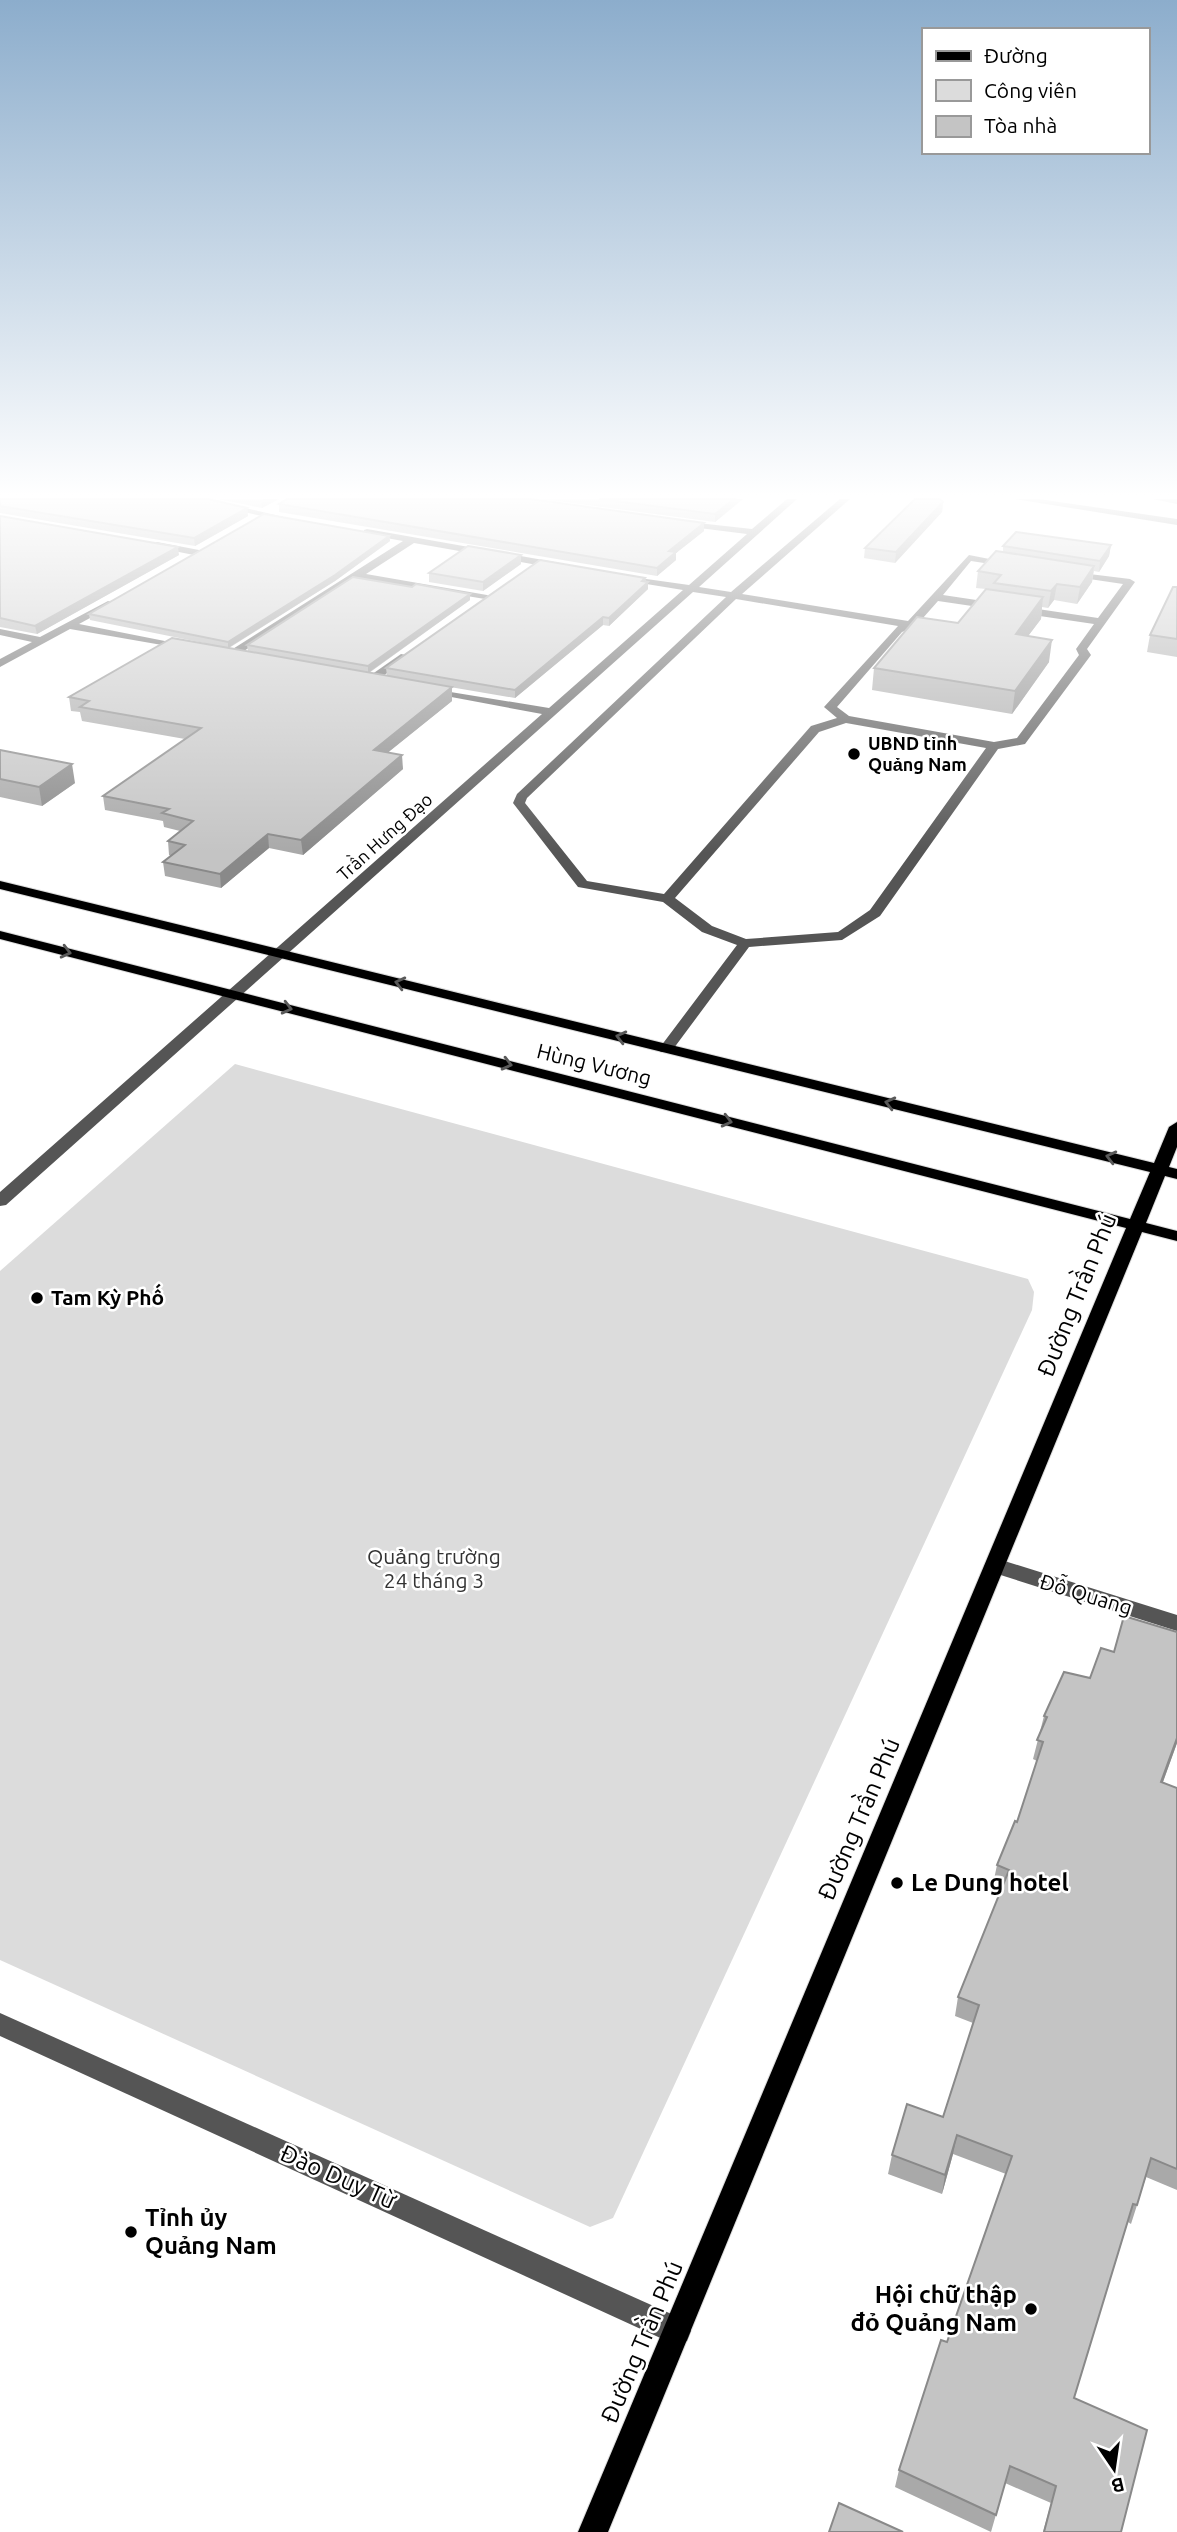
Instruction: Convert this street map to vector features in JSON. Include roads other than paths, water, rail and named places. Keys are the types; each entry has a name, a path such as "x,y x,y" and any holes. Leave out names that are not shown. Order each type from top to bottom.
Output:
{"main road":[{"name":"Hùng Vương","path":"0,884 1168,1171"},
{"name":"Hùng Vương","path":"0,935 1177,1236"},
{"name":"Đường Trần Phú","path":"593,2532 1136,1225 1168,1171 1177,1127"}],"street":[{"path":"0,664 83,617"},
{"path":"232,654 290,617"},
{"name":"Trần Hưng Đạo","path":"0,1201 282,954 655,617"},
{"path":"712,617 519,803 583,884 667,899 707,929 745,943 842,936 875,913 994,746"},
{"path":"861,617 911,625"},
{"path":"918,617 911,625 898,630 830,707 845,719 994,746 1021,741 1085,655 1081,649 1105,617"},
{"path":"1069,617 1101,622"},
{"path":"69,625 205,650"},
{"path":"0,632 42,640"},
{"path":"372,679 414,650"},
{"path":"218,652 244,657"},
{"path":"360,677 386,682"},
{"path":"413,687 550,712"},
{"path":"667,899 815,729 845,719"},
{"path":"666,1048 745,943"},
{"name":"Đỗ Quang","path":"995,1566 1177,1623"},
{"name":"Đào Duy Từ","path":"0,2024 677,2331"}],"place":[{"name":"UBND tỉnh Quảng Nam","path":"854,754"},
{"name":"Tam Kỳ Phố","path":"37,1298"},
{"name":"Le Dung hotel","path":"897,1883"},
{"name":"Tỉnh ủy Quảng Nam","path":"131,2232"},
{"name":"Hội chữ thập đỏ Quảng Nam","path":"1031,2309"}],"park label":[{"name":"Quảng trường 24 tháng 3","path":"434,1569"}]}
